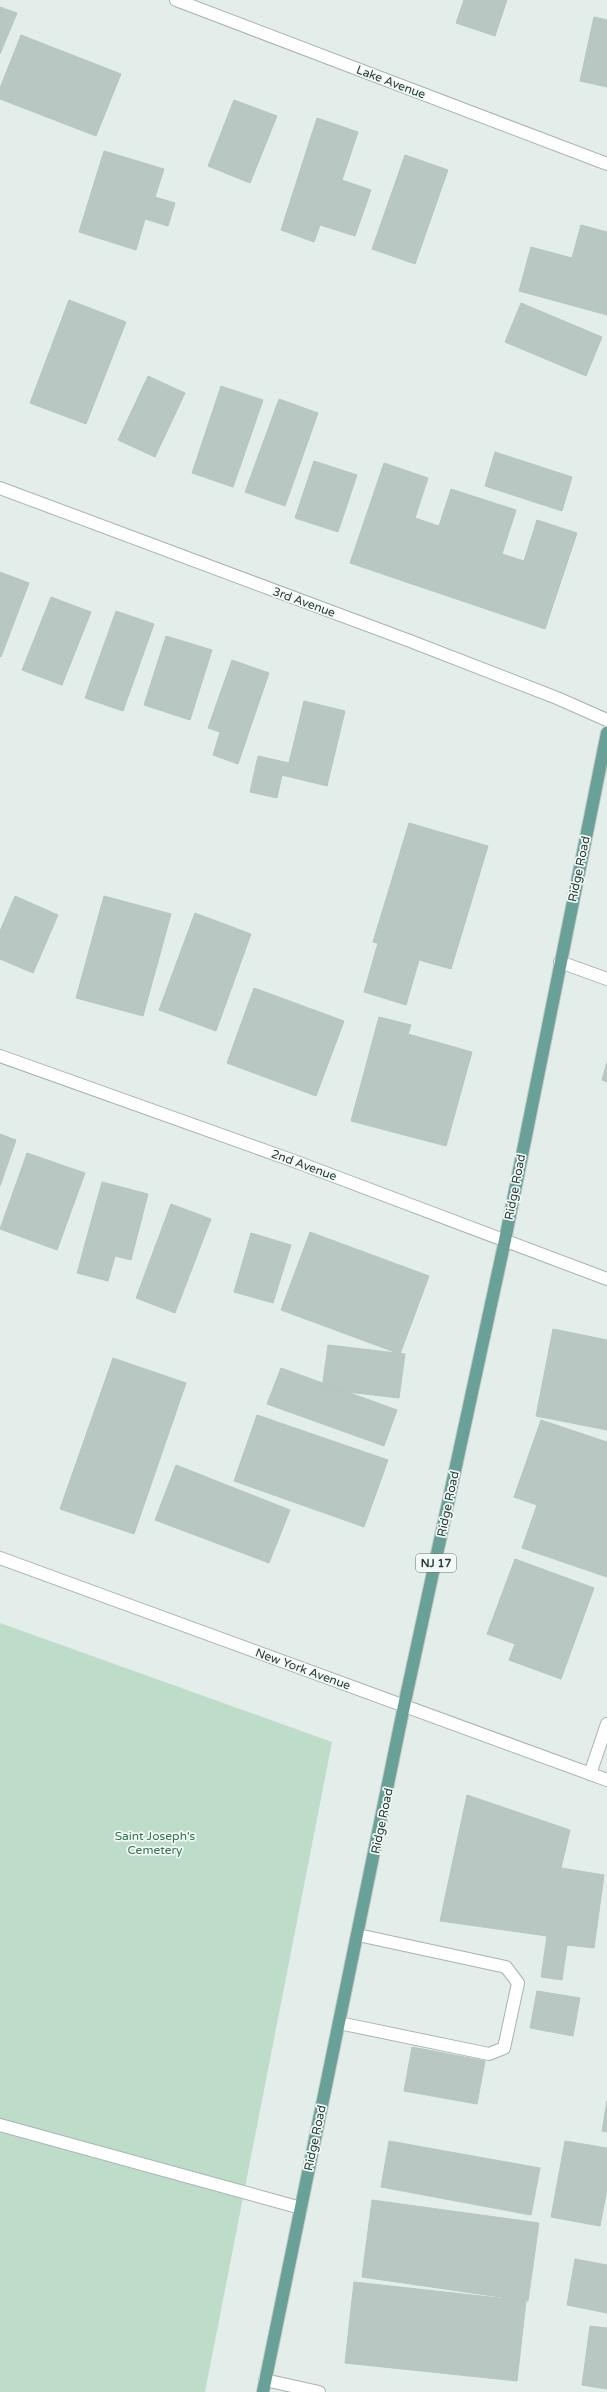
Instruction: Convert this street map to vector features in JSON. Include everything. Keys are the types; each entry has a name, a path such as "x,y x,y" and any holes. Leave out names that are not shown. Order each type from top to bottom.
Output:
{"main road":[{"name":"Ridge Road","path":"264,2386 404,1706 505,1240 607,733"}],"street":[{"name":"Lake Avenue","path":"176,0 607,164"},
{"name":"3rd Avenue","path":"0,488 454,658 557,698 607,720"},
{"path":"560,962 607,979"},
{"name":"2nd Avenue","path":"0,1056 294,1161 607,1279"},
{"name":"New York Avenue","path":"0,1558 607,1780"},
{"path":"590,1774 607,1724"},
{"path":"339,2023 489,2054 504,2048 518,1983 506,1967 358,1935"},
{"path":"0,2125 301,2208"},
{"path":"264,2386 319,2392"}],"green space":[{"name":"Saint Joseph's Cemetery","path":"0,1623 332,1742 205,2392 0,2392"}],"building":[{"path":"464,0 507,0 495,36 456,23"},
{"path":"0,7 17,13 0,54"},
{"path":"594,17 607,20 607,87 580,81"},
{"path":"21,35 121,74 96,136 0,99 0,88"},
{"path":"234,100 277,116 250,183 208,166"},
{"path":"317,118 358,132 342,180 371,190 355,236 320,225 314,242 281,230"},
{"path":"104,151 164,169 155,197 175,203 168,226 145,219 136,250 79,232"},
{"path":"405,155 448,170 415,264 372,249"},
{"path":"581,225 607,232 607,315 519,291 531,247 572,258"},
{"path":"69,300 126,322 86,424 30,403"},
{"path":"521,303 602,337 586,376 505,342"},
{"path":"148,376 185,393 155,457 118,440"},
{"path":"221,386 263,400 233,487 192,473"},
{"path":"279,399 318,413 285,506 245,492"},
{"path":"495,452 572,477 562,511 485,486"},
{"path":"314,461 357,475 338,532 295,518"},
{"path":"384,463 428,478 415,518 439,526 451,489 516,510 502,554 524,561 537,520 577,533 545,629 350,563"},
{"path":"0,572 29,583 1,657 0,656"},
{"path":"51,597 91,612 62,685 22,670"},
{"path":"116,611 154,624 123,711 85,698"},
{"path":"166,636 212,650 190,720 144,705"},
{"path":"232,660 269,673 238,764 213,755 220,732 208,728"},
{"path":"304,701 345,711 327,786 282,775 277,798 250,792 258,756 289,763"},
{"path":"409,823 488,846 451,969 419,960 406,1005 364,992 378,943 373,942"},
{"path":"15,896 58,915 33,973 0,959 0,931"},
{"path":"104,896 171,914 143,1016 76,998"},
{"path":"195,913 251,934 216,1031 159,1010"},
{"path":"254,988 344,1021 316,1096 227,1063"},
{"path":"379,1017 411,1025 408,1034 472,1052 446,1146 351,1121"},
{"path":"607,1062 607,1082 602,1080"},
{"path":"0,1134 16,1140 0,1186"},
{"path":"27,1153 85,1173 57,1250 0,1229"},
{"path":"102,1182 148,1194 131,1260 115,1256 108,1281 77,1273"},
{"path":"171,1204 211,1219 175,1313 136,1298"},
{"path":"310,1232 429,1276 400,1354 281,1310"},
{"path":"251,1233 291,1245 273,1303 234,1292"},
{"path":"553,1329 607,1340 607,1430 536,1416"},
{"path":"328,1345 405,1354 399,1398 322,1389"},
{"path":"113,1358 186,1383 134,1534 60,1509"},
{"path":"281,1368 397,1410 384,1446 267,1404"},
{"path":"257,1415 388,1460 364,1527 234,1481"},
{"path":"541,1420 607,1442 607,1577 522,1548 537,1505 514,1497"},
{"path":"176,1465 290,1510 269,1563 155,1520"},
{"path":"515,1559 594,1588 561,1679 509,1660 515,1644 487,1634"},
{"path":"467,1795 570,1830 561,1868 604,1875 594,1948 567,1945 562,1980 541,1977 547,1936 440,1921"},
{"path":"537,1991 580,1998 573,2036 530,2028"},
{"path":"412,2047 485,2061 477,2104 404,2091"},
{"path":"607,2101 607,2132 602,2131"},
{"path":"389,2141 540,2168 531,2215 381,2187"},
{"path":"565,2141 607,2148 607,2189 600,2226 551,2217"},
{"path":"372,2200 539,2223 528,2301 362,2277"},
{"path":"575,2259 607,2265 607,2313 567,2305"},
{"path":"354,2282 526,2301 517,2381 345,2363"},
{"path":"590,2326 607,2328 607,2389 582,2385"}]}
